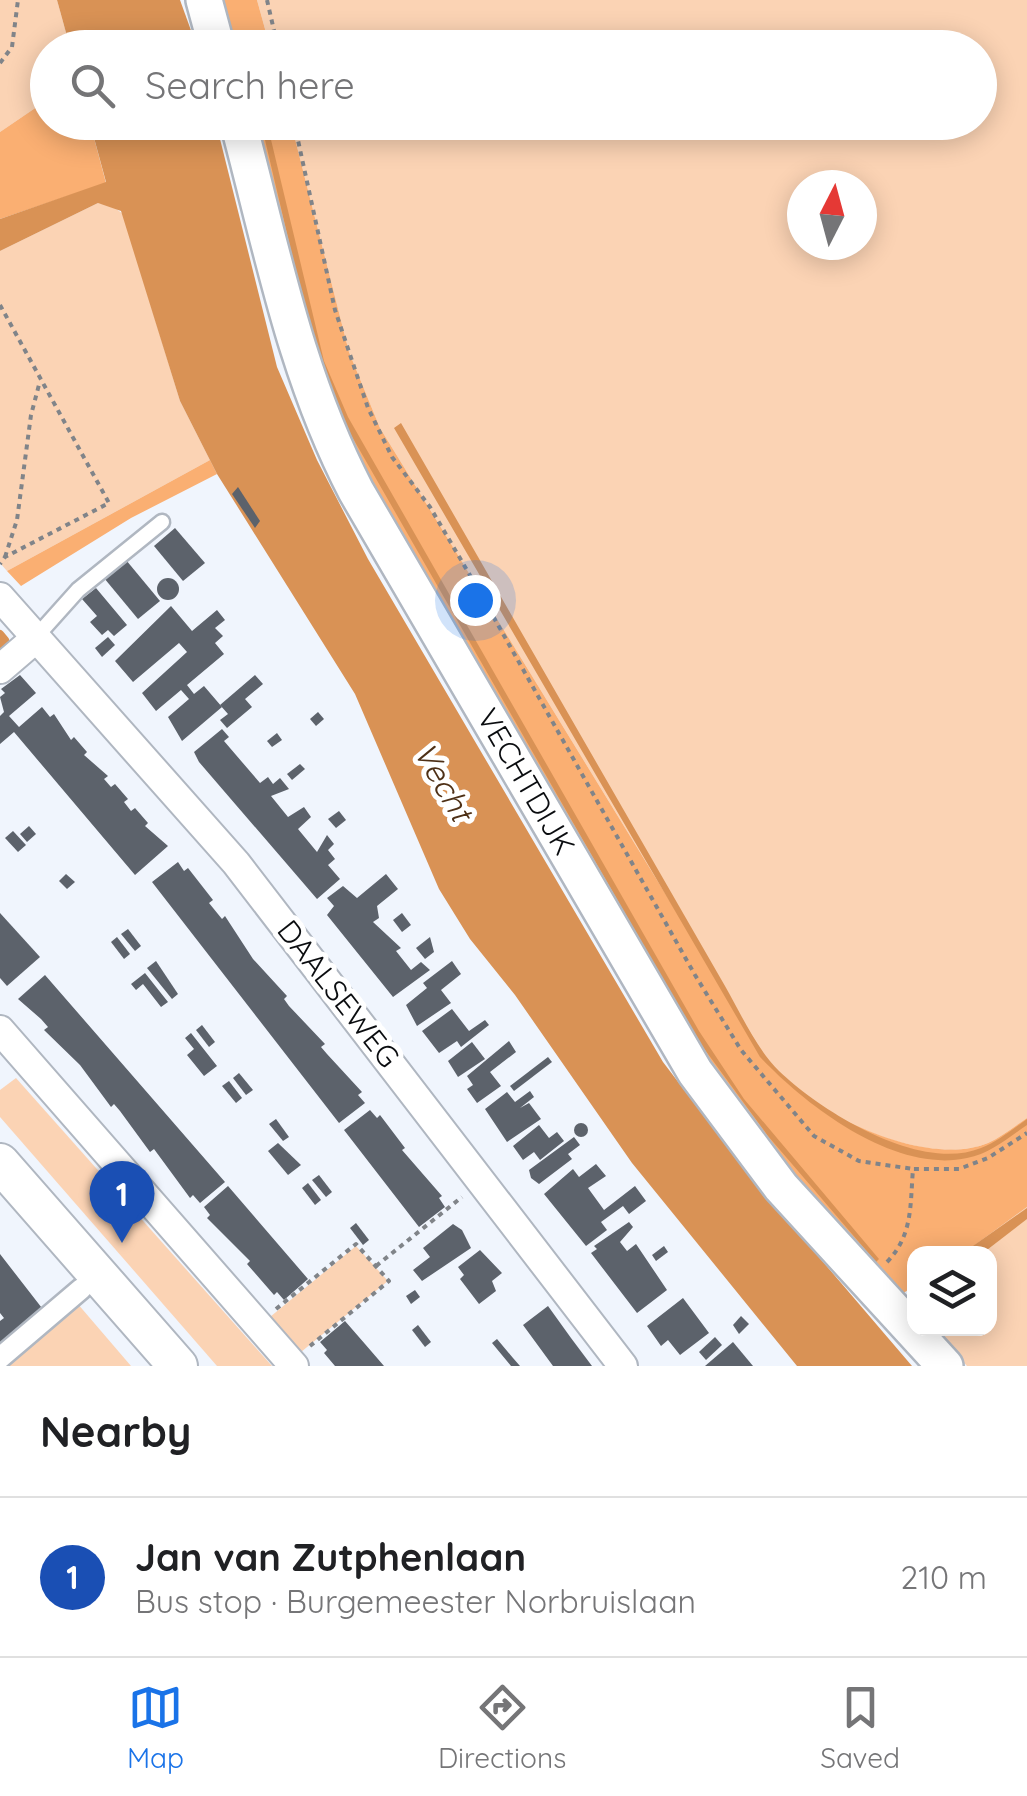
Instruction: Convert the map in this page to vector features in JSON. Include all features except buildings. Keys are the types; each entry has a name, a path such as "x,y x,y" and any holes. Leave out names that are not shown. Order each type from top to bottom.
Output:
{"main road":[{"path":"0,1164 178,1366"}],"street":[{"path":"204,0 212,30"},
{"name":"VECHTDIJK","path":"243,140 304,376 326,432 356,490 695,1072 781,1187 945,1366"},
{"name":"DAALSEWEG","path":"0,597 142,752 236,864 623,1366"},
{"path":"0,669 34,638"},
{"path":"0,1030 11,1064 292,1364"},
{"path":"0,1358 81,1289"}],"lane":[{"path":"34,638 78,590 162,522"}],"path":[{"path":"0,62 12,46 18,0"},
{"path":"268,0 274,30"},
{"path":"298,140 335,310 368,408 392,457 430,507 471,577 741,1050 814,1136 858,1161 912,1170 959,1169 988,1158 1027,1133"},
{"path":"0,305 109,503 5,557"},
{"path":"0,564 17,520 31,415 40,380"},
{"path":"867,1283 903,1245 909,1230 912,1170"},
{"path":"376,1266 481,1182"},
{"path":"258,1324 356,1244 389,1281 292,1364"}],"shaded area":[{"path":"0,0 57,0 65,30 30,30 30,112 0,132"},
{"path":"219,0 257,0 265,30 227,30"},
{"path":"257,0 1027,0 1027,1118 988,1143 962,1149 902,1143 840,1118 789,1084 771,1066 380,428 349,352 295,140 997,140 997,30 265,30"},
{"path":"30,112 30,140 95,140 106,183 0,219 0,132"},
{"path":"255,140 295,140 349,352 380,428 771,1066 789,1084 840,1118 871,1132 933,1149 962,1149 988,1143 1027,1118 1027,1207 974,1246 907,1246 907,1291 902,1294 756,1134 714,1077 326,410"},
{"path":"98,203 111,205 123,214 180,401 210,460 7,571 0,563 0,251"},
{"path":"210,460 217,474 131,518 21,586 7,571"},
{"path":"16,1078 272,1366 217,1366 0,1117 0,1090"},
{"path":"1027,1207 1027,1366 967,1366 939,1336 997,1336 997,1246 974,1246"},
{"path":"356,1246 388,1281 301,1352 270,1317"},
{"path":"77,1303 131,1366 3,1366"}],"water":[{"path":"57,0 180,0 191,30 65,30"},
{"name":"Vecht","path":"95,140 220,140 277,367 317,460 368,559 663,1062 748,1174 912,1366 797,1366 632,1163 515,995 470,939 439,889 355,694 217,474 180,401 121,211 98,203 0,251 0,219 106,182"},
{"path":"265,140 271,140 324,361 348,417 699,1031 744,1099 879,1259 876,1262 768,1136 697,1039 347,428 309,327"},
{"path":"401,423 749,1030 779,1071 846,1120 873,1134 930,1152 957,1154 981,1148 1027,1119 1027,1125 975,1156 939,1160 911,1156 882,1146 827,1115 760,1057 394,428"},
{"path":"1027,1208 1027,1219 992,1246 973,1246"}],"waterway":[{"path":"0,634 5,640 0,644"}],"place":[{"name":"Jan van Zutphenlaan","path":"122,1243"}]}
